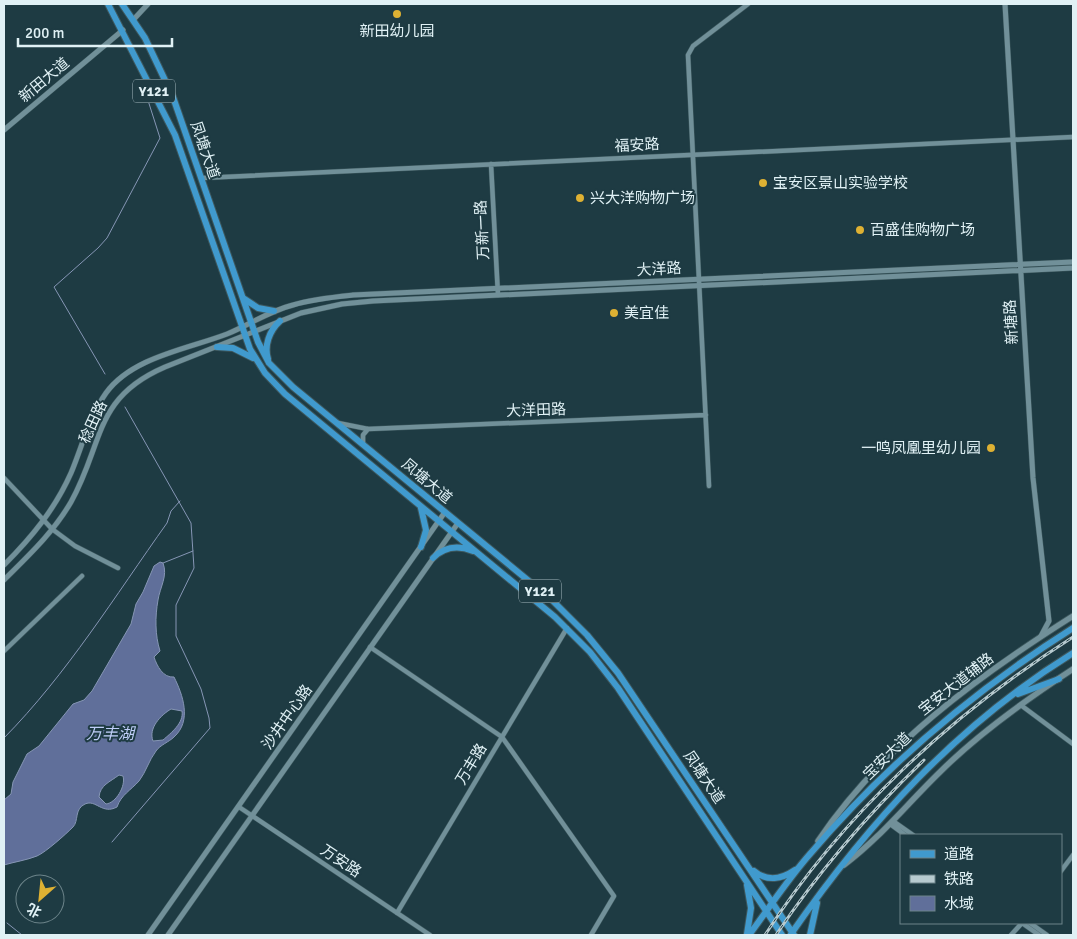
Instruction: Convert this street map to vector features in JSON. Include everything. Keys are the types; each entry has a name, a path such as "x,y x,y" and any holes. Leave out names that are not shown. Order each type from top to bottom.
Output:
{"main road":[{"name":"凤塘大道","path":"108,4 123,30 181,150 245,336 256,361 268,378 567,628 609,675 782,935"},
{"name":"凤塘大道","path":"122,4 134,19 167,84 202,178 254,332 262,352 269,363 293,387 552,600 594,642 621,678 750,867 792,934"},
{"path":"126,4 129,12"},
{"path":"153,90 167,84"},
{"path":"242,297 258,308 274,311"},
{"path":"269,363 266,353 268,342 272,331 280,321"},
{"path":"217,347 237,349 256,361"},
{"path":"417,503 425,520 425,534 421,547"},
{"path":"433,558 444,550 453,548 464,548 480,554"},
{"name":"宝安大道辅路","path":"809,855 845,804 907,740 952,700 1041,636 1073,616"},
{"name":"宝安大道","path":"748,935 809,855 872,788 938,726 990,684 1073,628"},
{"path":"792,934 876,823 918,776 947,748 1010,697 1073,653"},
{"path":"842,867 871,844 954,758 1073,669"},
{"path":"1010,697 1059,679"},
{"path":"750,867 761,876 774,878 784,876 802,864"},
{"path":"744,879 749,891 751,908 748,935"},
{"path":"810,935 813,914 821,894"}],"street":[{"path":"134,19 148,4"},
{"path":"709,486 688,55 693,46 748,4"},
{"name":"新塘路","path":"1005,4 1033,478 1048,621 1041,636"},
{"name":"新田大道","path":"4,130 123,30"},
{"name":"福安路","path":"202,178 1073,136"},
{"name":"万新一路","path":"492,164 498,295"},
{"name":"大洋路","path":"251,322 274,311 301,302 332,297 498,288 699,282 1021,267 1073,262"},
{"name":"大洋路","path":"1021,267 1073,268"},
{"name":"大洋路","path":"254,332 310,310 352,302 699,282"},
{"name":"稔田路","path":"4,564 44,521 67,480 98,407 114,384 142,365 251,322"},
{"name":"稔田路","path":"4,580 52,529 75,494 104,423 122,394 146,375 254,332"},
{"name":"大洋田路","path":"334,421 352,427 368,429 706,415"},
{"path":"363,445 362,438 368,429"},
{"path":"4,478 52,529 75,546 118,568"},
{"name":"沙井中心路","path":"148,935 445,512"},
{"name":"沙井中心路","path":"168,935 458,523"},
{"path":"4,651 82,576"},
{"name":"万丰路","path":"397,913 567,628"},
{"path":"370,647 502,737 614,896 591,935"},
{"path":"1022,706 1073,744"},
{"name":"万安路","path":"239,807 430,935"},
{"path":"892,822 904,834"},
{"path":"892,822 911,834"},
{"path":"1062,871 1073,855"},
{"path":"1011,935 1021,924"},
{"path":"1023,924 1039,935"},
{"path":"1031,924 1047,935"}],"water":[{"name":"万丰湖","path":"160,562 163,563 165,572 156,613 156,632 160,651 154,657 159,668 167,676 174,677 183,700 184,716 180,731 158,749 151,758 144,774 124,796 117,807 107,809 93,803 85,804 79,809 73,827 45,851 37,856 4,865 4,800 11,794 13,782 27,754 39,746 73,704 84,700 92,691 131,624 136,604 154,566","holes":["171,709 182,711 179,724 163,740 153,741 152,731 156,722","119,775 123,776 124,780 122,789 113,801 106,804 99,797 101,789"]}],"waterway":[{"path":"105,374 54,287 107,238 160,138 145,91"},
{"path":"112,842 210,728 201,689 176,636 176,605 194,568 191,523 125,407"},
{"path":"4,738 49,688 70,661 167,523 171,511 180,501"},
{"path":"163,563 193,551"},
{"path":"7,923 22,935"}],"railway":[{"path":"765,935 829,848 903,770 943,733 985,699 1073,637"},
{"path":"776,935 827,865 884,801 924,760"}],"place":[{"name":"新田幼儿园","path":"397,14"},
{"name":"宝安区景山实验学校","path":"763,183"},
{"name":"兴大洋购物广场","path":"580,198"},
{"name":"百盛佳购物广场","path":"860,230"},
{"name":"美宜佳","path":"614,313"},
{"name":"一鸣凤凰里幼儿园","path":"991,448"}]}
